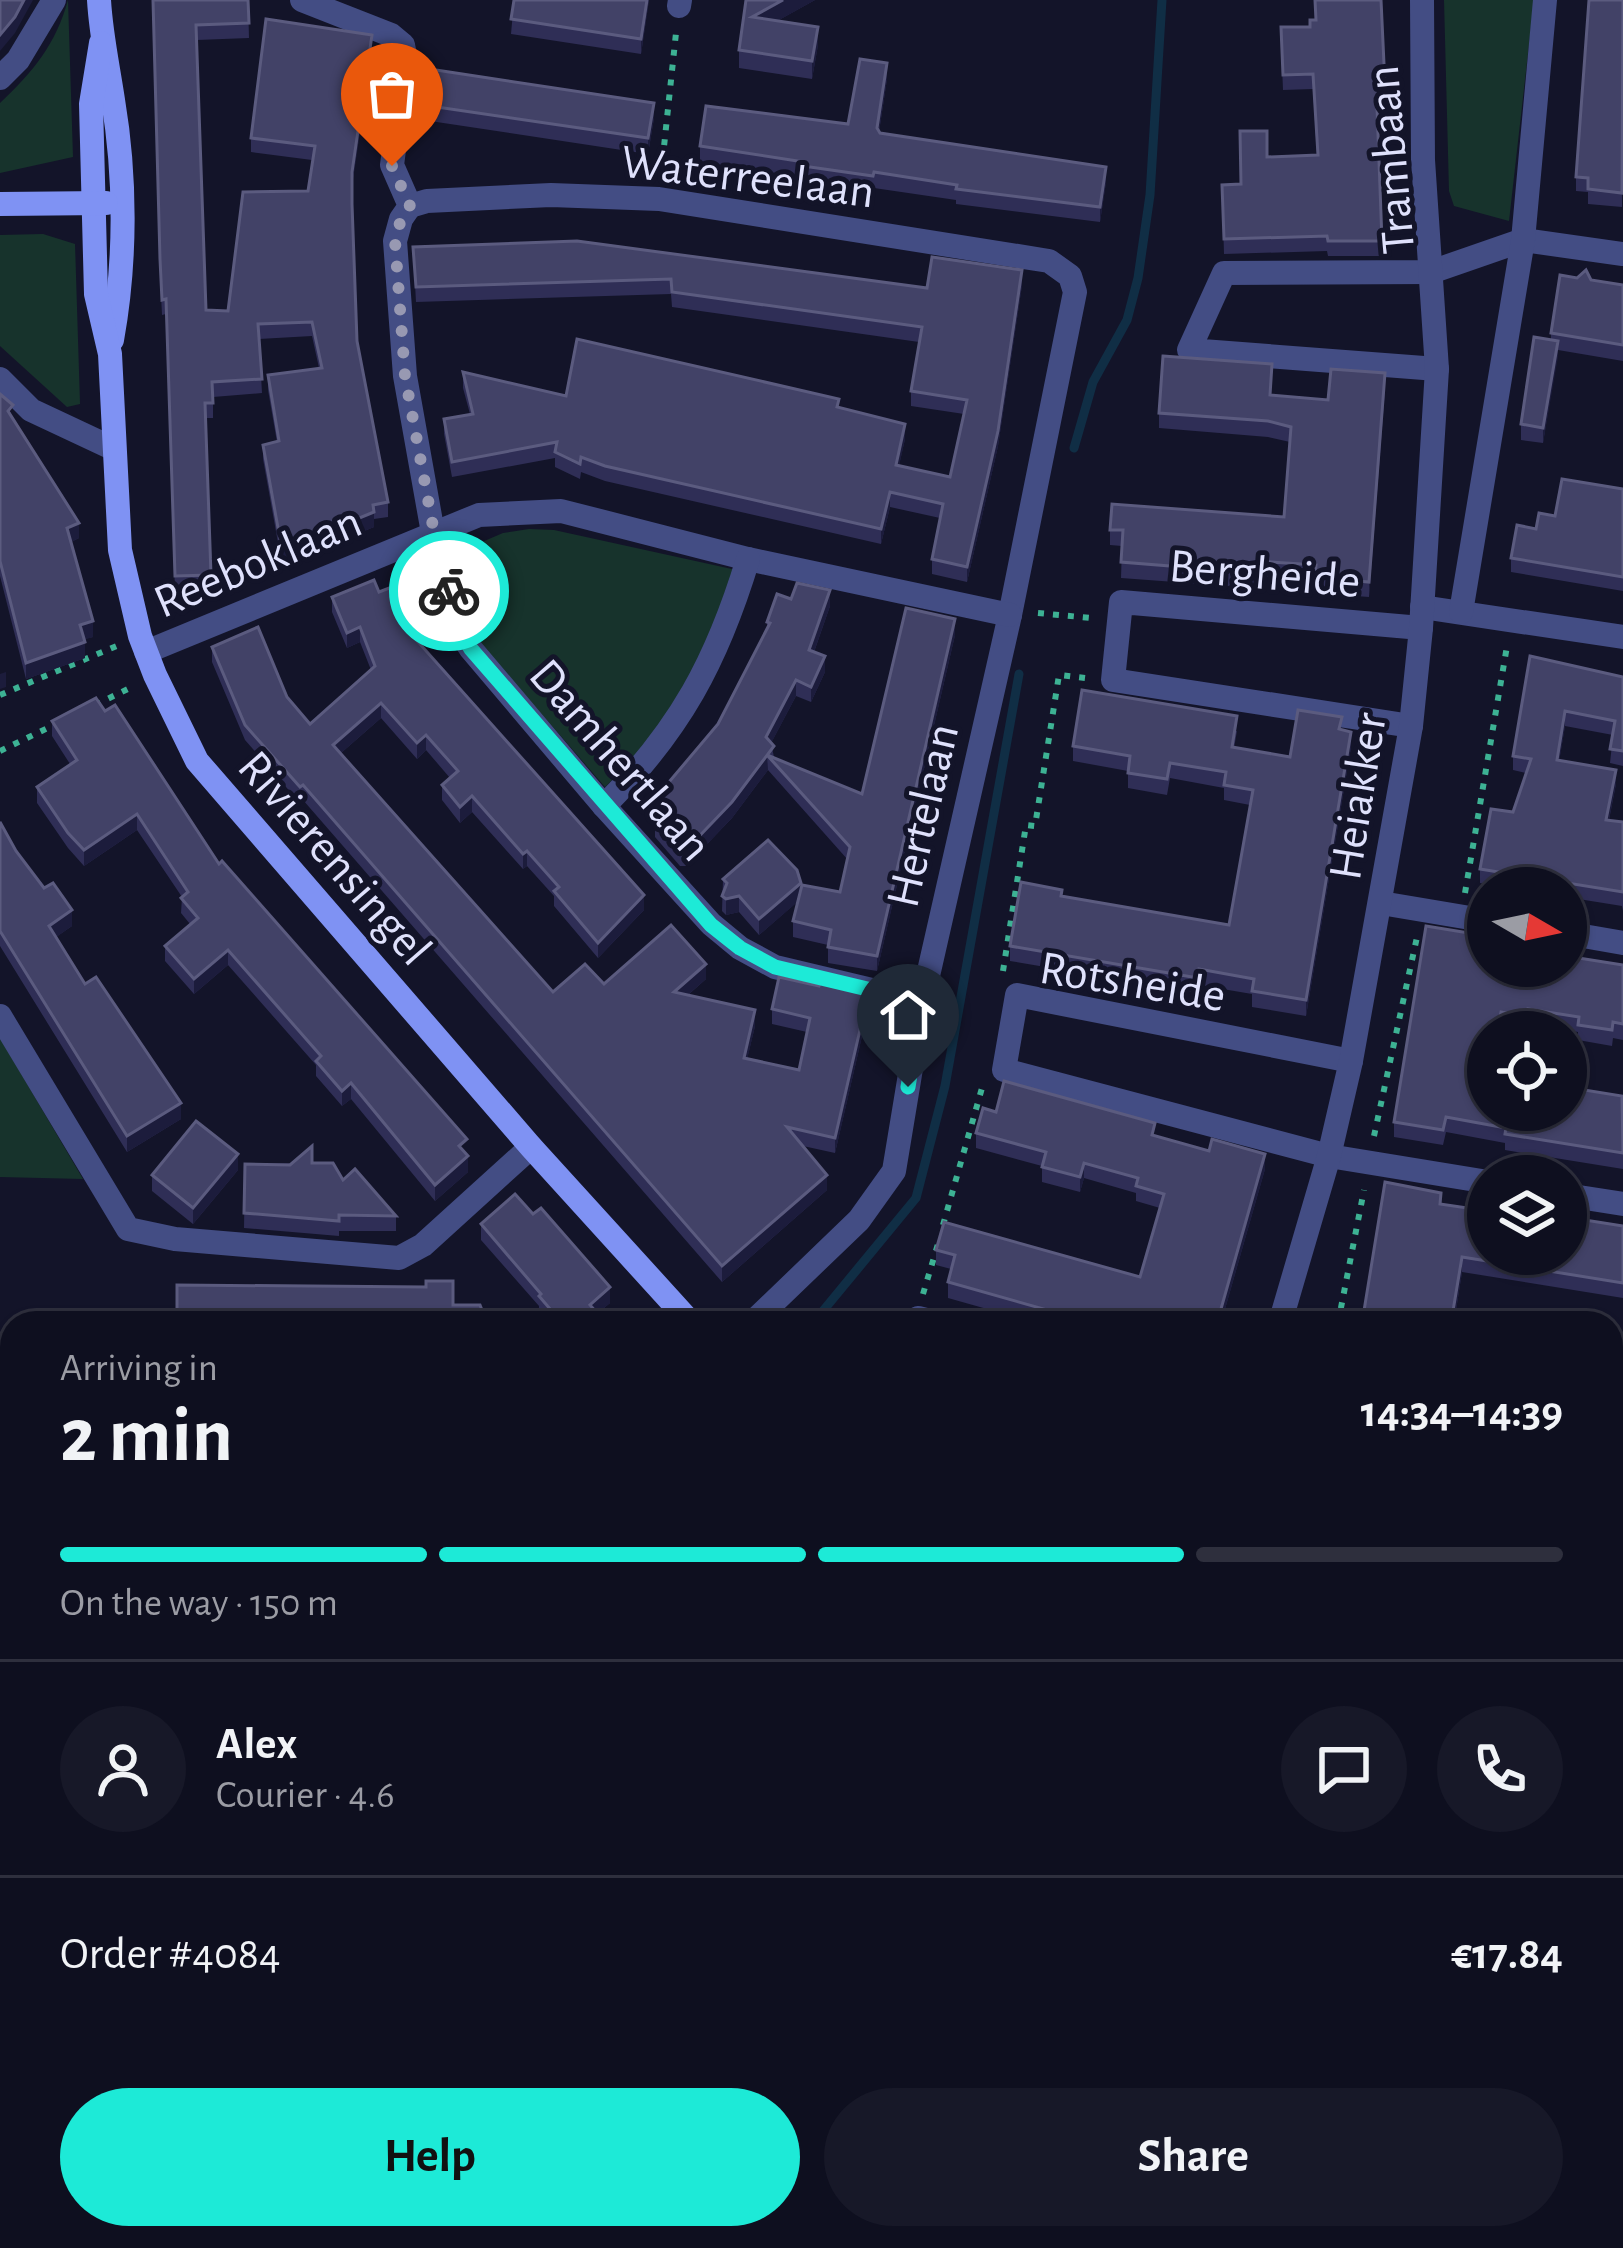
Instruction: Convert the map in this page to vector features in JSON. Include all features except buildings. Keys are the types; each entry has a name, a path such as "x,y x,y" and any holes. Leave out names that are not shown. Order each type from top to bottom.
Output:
{"street":[{"path":"0,78 18,60 54,0"},
{"name":"Rivierensingel","path":"99,0 122,202 121,294 110,354 112,448 120,550 147,654 197,761 531,1147 680,1311"},
{"name":"Damhertlaan","path":"302,0 391,35 403,45 406,60 392,166 410,206 395,241 405,376 434,532 460,631 471,649 711,925 740,948 775,967 922,1002"},
{"name":"Trambaan","path":"1422,0 1423,160 1431,272 1523,240 1623,254"},
{"path":"1461,612 1523,240 1545,0"},
{"name":"Rivierensingel","path":"101,44 91,104 91,203 96,294 110,354"},
{"name":"Waterreelaan","path":"410,206 427,201 551,196 658,199 1048,261 1070,275"},
{"path":"0,204 122,202"},
{"path":"1431,272 1224,273 1189,350 1437,369"},
{"name":"Heiakker","path":"1284,1311 1352,1060 1411,726 1437,369 1431,272"},
{"name":"Hertelaan","path":"764,1311 859,1220 894,1171 922,1002 1073,309 1070,275"},
{"path":"0,379 31,410 112,448"},
{"name":"Reeboklaan","path":"147,654 479,515 561,511 748,560 1010,615"},
{"path":"604,806 648,762 688,703 727,629 748,560"},
{"name":"Bergheide","path":"1113,680 1121,602 1422,617"},
{"path":"1422,617 1461,612 1623,637"},
{"path":"1113,680 1411,726"},
{"path":"1381,903 1467,917"},
{"path":"1587,937 1623,943"},
{"name":"Rotsheide","path":"1004,1070 1017,995 1352,1060"},
{"path":"0,1016 128,1229 175,1240 399,1258 423,1245 531,1147"},
{"path":"1004,1070 1329,1156 1467,1178"},
{"path":"1587,1198 1623,1204"}],"path":[{"path":"658,199 680,3"},
{"path":"1010,615 1027,612 1118,621"},
{"path":"1461,916 1512,619"},
{"path":"0,694 147,654"},
{"path":"78,713 147,654"},
{"path":"1017,995 1000,984 1026,825 1035,826 1059,676 1113,680"},
{"path":"0,751 58,722"},
{"path":"1340,1311 1422,910"},
{"path":"930,1311 986,1073 1004,1070"}],"green space":[{"path":"68,0 73,157 0,173 0,103 42,56"},
{"path":"1444,0 1534,0 1509,221 1454,206 1449,191"},
{"path":"43,234 75,244 80,404 67,407 0,346 0,235"},
{"path":"554,530 741,571 712,644 645,747 605,787 461,621 443,598 428,565 503,533"},
{"path":"0,1038 83,1179 0,1177"}],"waterway":[{"path":"1074,448 1093,382 1127,320 1138,278 1150,195 1162,0"},
{"path":"823,1311 916,1198 945,1086 1019,674"}],"way so far":[{"path":"392,166 410,206 395,241 405,376 449,591"}],"route":[{"path":"449,591 460,631 471,649 711,925 775,967 922,1002 908,1087"}]}
